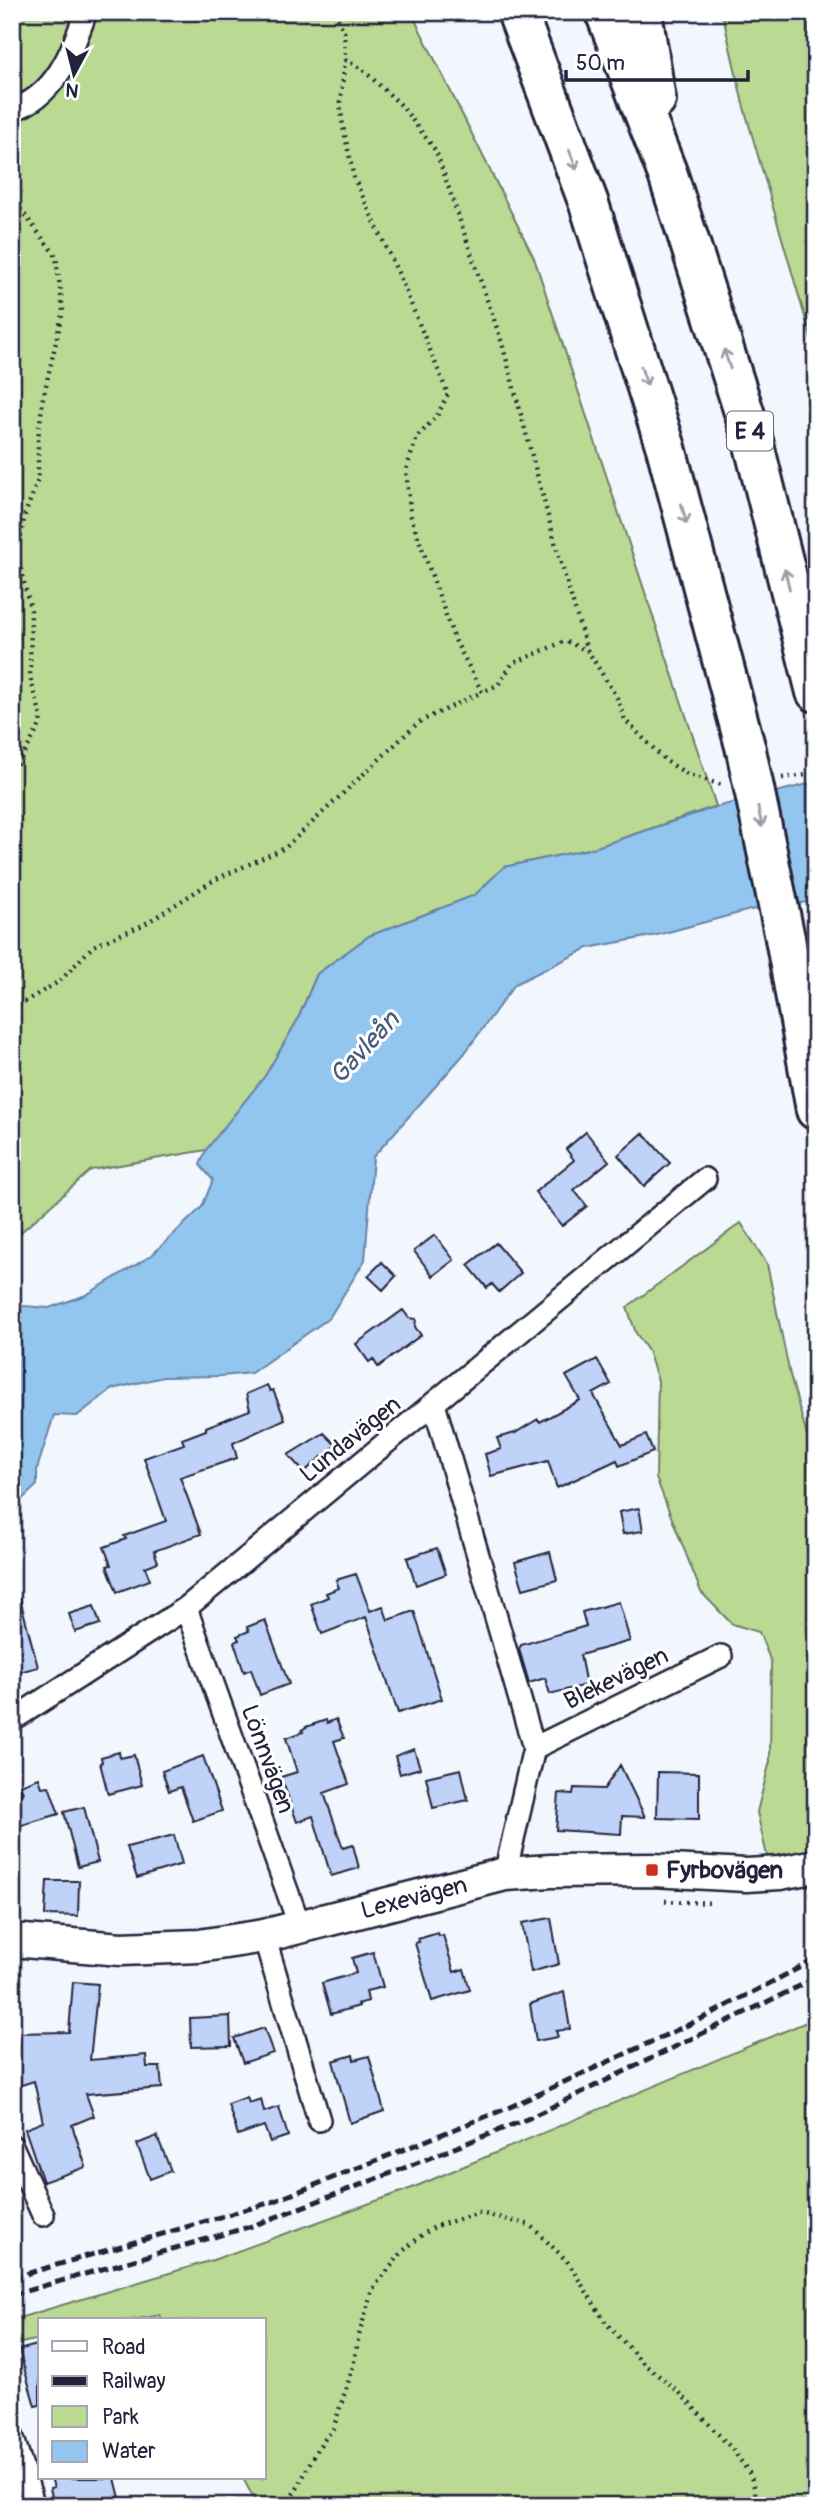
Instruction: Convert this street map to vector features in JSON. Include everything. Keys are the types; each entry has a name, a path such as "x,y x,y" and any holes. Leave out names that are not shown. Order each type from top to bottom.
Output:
{"highway":[{"path":"504,12 549,96"},
{"path":"517,12 589,204 666,448 746,750 785,938 816,1110"},
{"name":"E 4","path":"605,12 668,175 752,437 816,692"},
{"path":"642,12 668,175"}],"street":[{"path":"12,110 30,104 48,89 65,64 86,12"},
{"name":"Lundavägen","path":"12,1720 186,1608 705,1179"},
{"path":"434,1404 534,1748 505,1874"},
{"name":"Lönnvägen","path":"186,1608 300,1927"},
{"name":"Blekevägen","path":"534,1748 721,1656"},
{"name":"Lexevägen","path":"12,1940 121,1949 199,1946 264,1936 505,1874 652,1870 746,1875 780,1873 816,1866"},
{"path":"264,1936 319,2120"},
{"path":"12,2146 43,2216"},
{"path":"12,2435 33,2506"}],"path":[{"path":"335,12 344,32 345,60 340,104 354,178 400,277 448,394 437,416 417,437 406,471 411,517 454,638 482,692"},
{"path":"345,60 362,69 401,104 436,151 502,343 556,546 588,651 617,698 625,720 666,761 689,775 719,785 732,785"},
{"path":"12,198 56,256 63,311 43,398 38,439 38,480 25,514 17,554 31,611 30,677 41,716 40,725 12,771"},
{"path":"12,1009 60,981 93,946 143,925 216,879 285,848 419,722 498,685 512,664 565,641 588,651"},
{"path":"777,779 816,774"},
{"path":"285,2506 299,2487 317,2449 333,2429 353,2367 372,2290 403,2250 422,2235 436,2226 480,2213 530,2225 567,2261 606,2323 644,2364 679,2392 733,2450 750,2474 757,2506"}],"green space":[{"path":"12,12 411,12 534,258 716,806 594,848 504,867 475,895 369,936 317,974 297,1021 265,1076 206,1150 91,1170 12,1240"},
{"path":"722,12 808,12 816,157 816,355 743,104"},
{"path":"741,1223 767,1264 790,1375 816,1468 816,1854 767,1856 757,1812 770,1761 771,1662 759,1632 732,1624 701,1592 656,1478 658,1381 648,1351 636,1333 627,1307"},
{"path":"816,2018 816,2506 255,2506 244,2480 266,2480 266,2318 162,2318 160,2315 144,2318 38,2318 38,2339 12,2345 12,2320 213,2260 412,2188"}],"water":[{"name":"Gavleån","path":"816,783 816,901 750,910 657,935 588,948 515,984 464,1054 373,1157 365,1260 329,1318 251,1373 163,1377 112,1389 77,1416 54,1415 37,1469 37,1485 12,1509 12,1305 49,1308 86,1295 152,1255 202,1207 213,1180 200,1165 206,1150 265,1076 297,1021 317,974 369,936 475,895 504,867 594,848 716,807"}],"building":[{"path":"586,1132 609,1161 574,1190 587,1206 562,1226 535,1192 574,1160 566,1149"},
{"path":"643,1133 670,1163 644,1186 618,1155"},
{"path":"435,1235 454,1260 433,1276 414,1251"},
{"path":"496,1243 521,1273 499,1292 492,1284 487,1288 468,1265"},
{"path":"382,1262 396,1276 383,1290 368,1276"},
{"path":"403,1310 409,1318 416,1319 415,1327 421,1335 378,1367 373,1359 369,1362 356,1344"},
{"path":"597,1359 611,1384 593,1394 622,1445 646,1435 653,1452 619,1466 617,1460 557,1488 548,1461 491,1476 485,1454 501,1449 497,1438 515,1433 538,1419 540,1422 580,1400 566,1376"},
{"path":"267,1385 270,1391 273,1390 285,1419 233,1443 237,1458 180,1477 201,1534 154,1551 158,1562 145,1567 150,1580 117,1592 107,1566 111,1565 104,1547 126,1539 124,1536 166,1521 144,1458 184,1444 182,1439 250,1410 246,1394"},
{"path":"324,1433 336,1445 304,1472 288,1455"},
{"path":"639,1508 643,1531 623,1534 619,1512"},
{"path":"437,1548 446,1574 416,1585 407,1558"},
{"path":"550,1552 557,1580 523,1589 515,1562"},
{"path":"356,1574 370,1611 383,1606 388,1620 414,1611 442,1699 398,1713 366,1617 322,1634 311,1604 328,1597 326,1593 339,1588 336,1580"},
{"path":"20,1599 38,1667 12,1674 12,1600"},
{"path":"619,1602 630,1641 580,1655 586,1685 550,1694 545,1678 529,1683 519,1649 521,1645 586,1626 582,1612"},
{"path":"94,1606 100,1624 75,1632 69,1614"},
{"path":"265,1620 289,1684 260,1695 251,1669 244,1672 234,1642 239,1640 237,1636 249,1631 247,1627"},
{"path":"336,1719 344,1738 334,1741 349,1784 324,1793 343,1848 353,1845 359,1868 331,1876 313,1816 297,1822 281,1777 297,1772 286,1738 303,1732 306,1727"},
{"path":"414,1749 420,1768 400,1774 395,1756"},
{"path":"119,1752 120,1758 134,1755 142,1785 108,1794 101,1757"},
{"path":"203,1756 222,1811 193,1821 181,1787 169,1791 162,1771"},
{"path":"620,1765 645,1817 622,1816 621,1834 556,1830 559,1793 573,1794 574,1788 604,1789"},
{"path":"461,1769 468,1800 433,1808 426,1777"},
{"path":"658,1772 699,1773 699,1819 657,1818"},
{"path":"39,1778 42,1787 49,1786 59,1814 12,1828 12,1801 20,1799 18,1795 23,1793 20,1785"},
{"path":"84,1807 98,1862 78,1867 64,1812"},
{"path":"174,1835 182,1864 137,1878 127,1847"},
{"path":"47,1881 79,1881 78,1916 45,1915"},
{"path":"551,1918 559,1964 531,1972 522,1923"},
{"path":"438,1933 439,1936 443,1935 454,1972 464,1969 470,1990 432,2001 415,1943 419,1942 418,1939"},
{"path":"373,1952 383,1987 366,1991 368,2001 358,2004 359,2006 331,2014 322,1983 356,1973 352,1958"},
{"path":"73,1982 98,1984 90,2060 146,2055 147,2067 160,2067 162,2088 86,2094 94,2116 72,2125 86,2167 43,2182 25,2129 43,2122 34,2081 12,2088 12,2033 69,2032"},
{"path":"564,1992 570,2029 556,2031 558,2037 536,2041 530,2004"},
{"path":"230,2016 231,2046 191,2047 190,2018"},
{"path":"264,2028 273,2053 243,2063 234,2038"},
{"path":"353,2055 354,2060 369,2056 384,2111 350,2123 333,2061"},
{"path":"247,2097 249,2103 261,2099 264,2112 279,2107 288,2136 270,2142 264,2126 238,2135 228,2104"},
{"path":"157,2136 171,2171 150,2179 137,2144"},
{"path":"38,2345 38,2405 35,2406 19,2350"},
{"path":"52,2480 116,2480 122,2506 54,2506 50,2488 54,2487"}],"railway":[{"path":"12,2278 275,2201 510,2107 703,2018 816,1959"},
{"path":"12,2295 252,2226 389,2174 527,2119 816,1978"}],"place":[{"name":"Fyrbovägen","path":"652,1870"}]}
